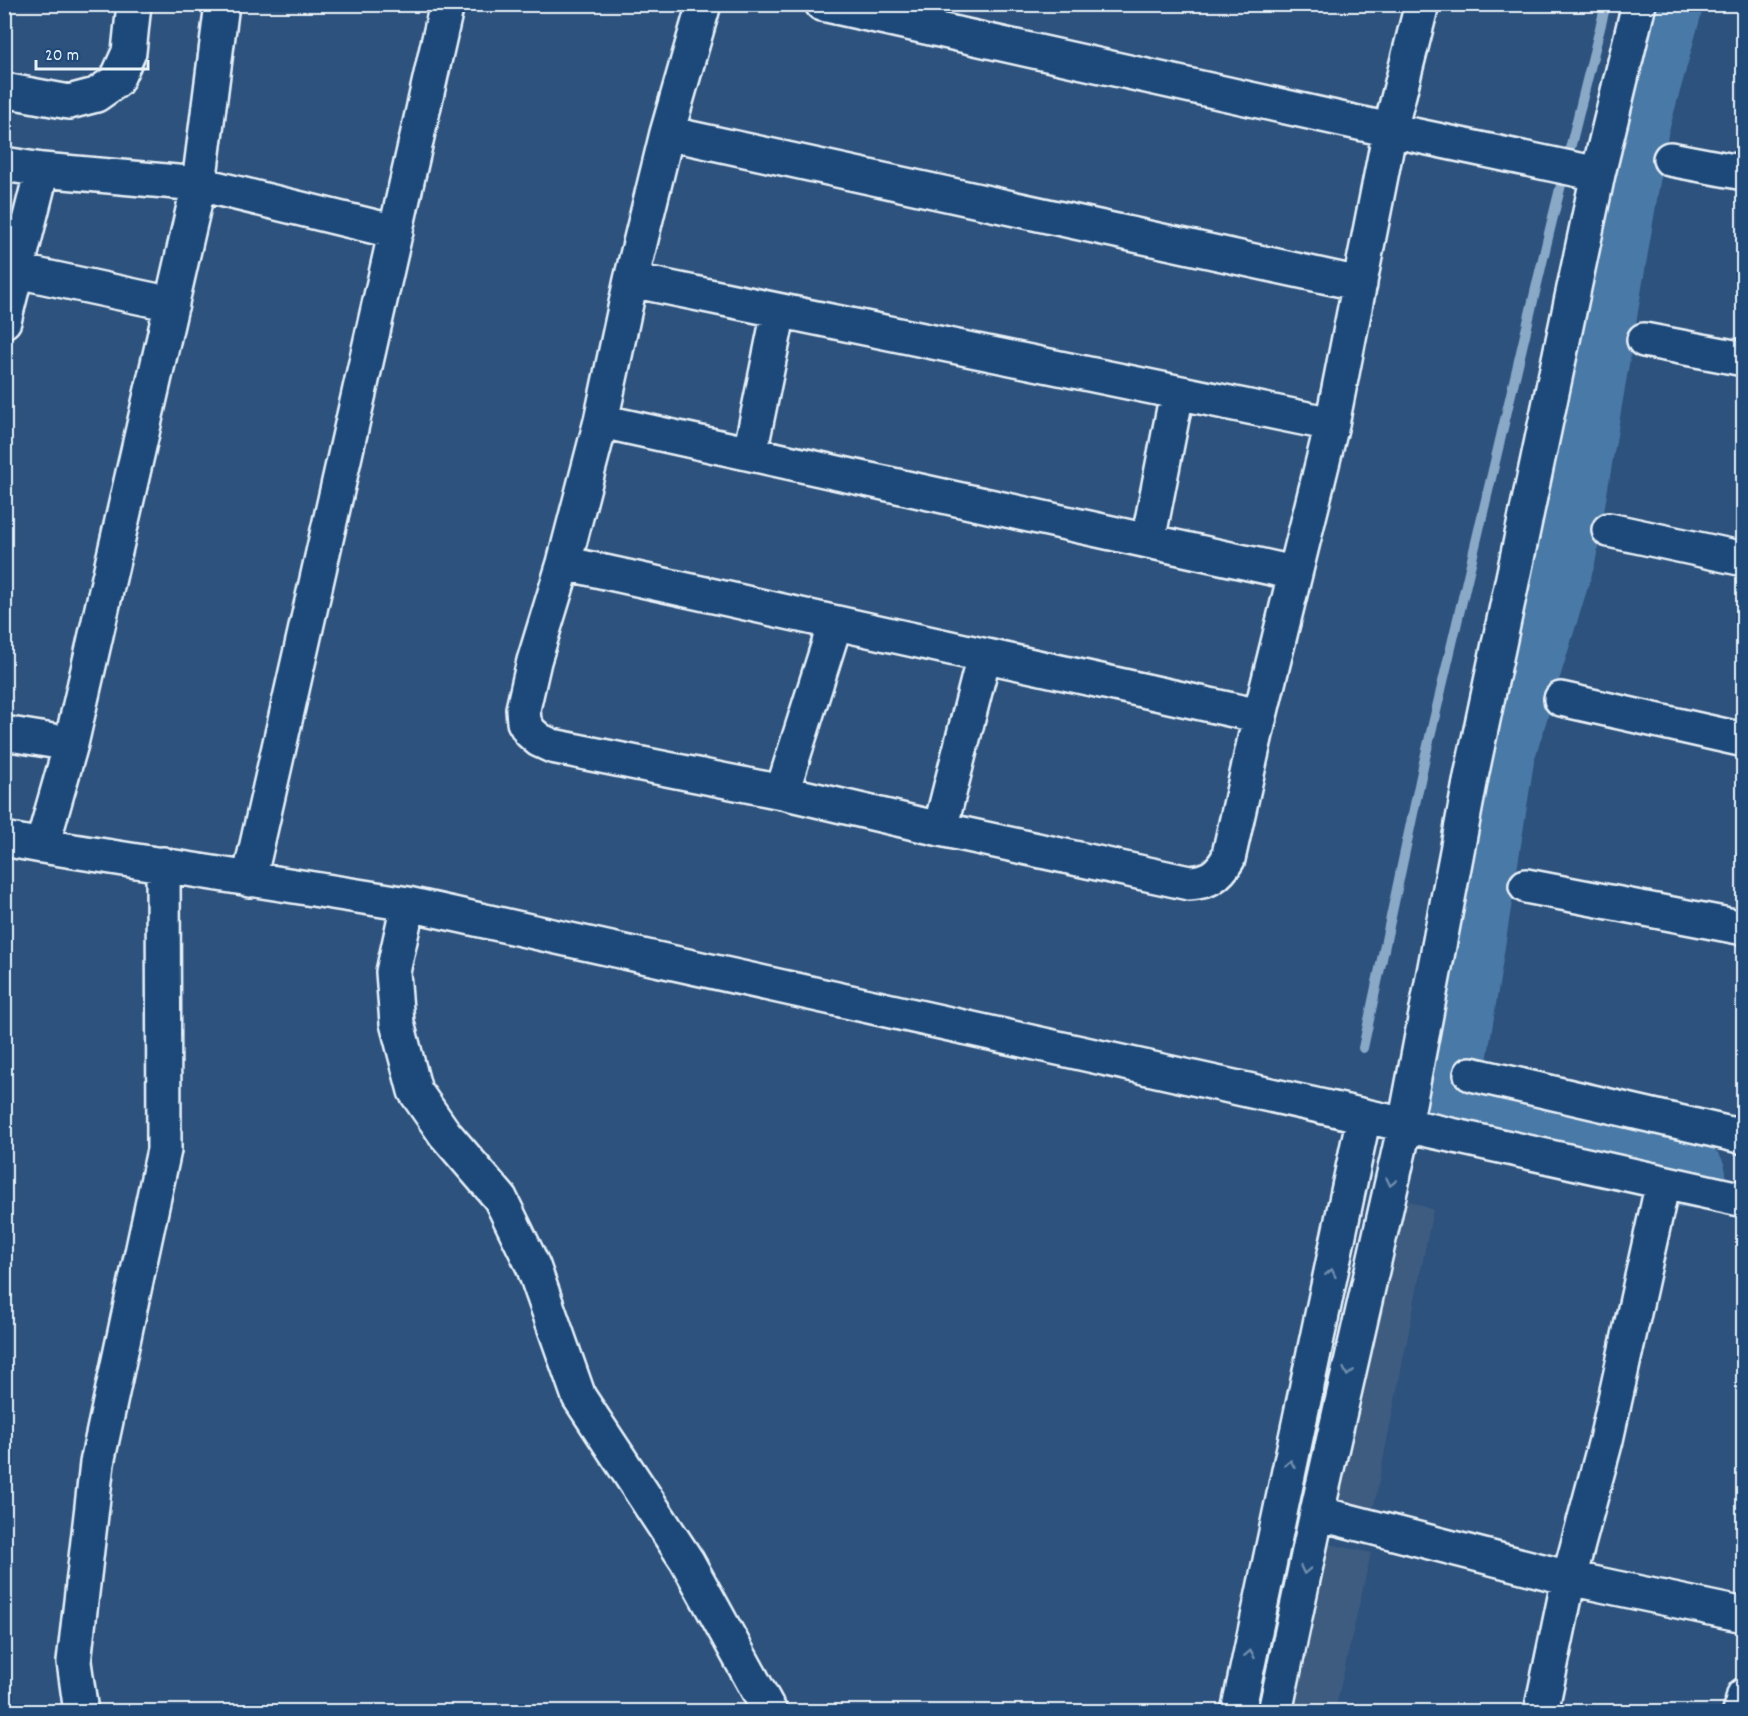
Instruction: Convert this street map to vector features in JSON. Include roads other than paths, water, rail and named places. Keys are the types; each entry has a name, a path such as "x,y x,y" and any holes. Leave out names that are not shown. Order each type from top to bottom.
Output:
{"street":[{"path":"4,90 69,102 96,95 116,81 129,52 134,4"},
{"path":"42,846 70,744 199,184 222,4"},
{"path":"249,880 447,4"},
{"path":"704,4 667,133 631,280 602,421 564,563 534,661 523,709 524,722 539,740 552,746 782,792 1189,883 1212,879 1221,871 1228,859 1294,573 1332,424 1390,130 1422,4"},
{"path":"822,4 1589,173"},
{"path":"1275,1712 1317,1513 1405,1125 1589,173 1639,4"},
{"path":"667,133 1360,284"},
{"path":"1670,159 1743,173"},
{"path":"4,164 42,170 199,184 396,232"},
{"path":"4,321 42,170"},
{"path":"17,271 172,304"},
{"path":"631,280 1332,424"},
{"path":"750,453 779,310"},
{"path":"1644,340 1743,359"},
{"path":"1148,541 1177,393"},
{"path":"602,421 1294,573"},
{"path":"1610,530 1743,559"},
{"path":"564,563 1260,716"},
{"path":"782,792 835,624"},
{"path":"940,829 984,656"},
{"path":"1561,699 1743,740"},
{"path":"4,733 70,744"},
{"path":"4,839 408,904 1743,1200"},
{"path":"81,1712 74,1662 97,1463 164,1150 163,864"},
{"path":"1526,886 1743,928"},
{"path":"408,904 393,972 397,1023 415,1090 445,1134 500,1198 533,1266 579,1397 687,1561 770,1712"},
{"path":"1471,1074 1743,1137"},
{"path":"1238,1712 1364,1116"},
{"path":"1540,1712 1569,1578 1606,1440 1663,1182"},
{"path":"1317,1513 1569,1578 1743,1615"},
{"path":"1740,1712 1743,1695"}],"waterway":[{"path":"1363,1048 1424,762 1550,229 1606,4"},
{"path":"1669,4 1635,126 1562,556 1501,753 1445,1110 1692,1175"}]}
